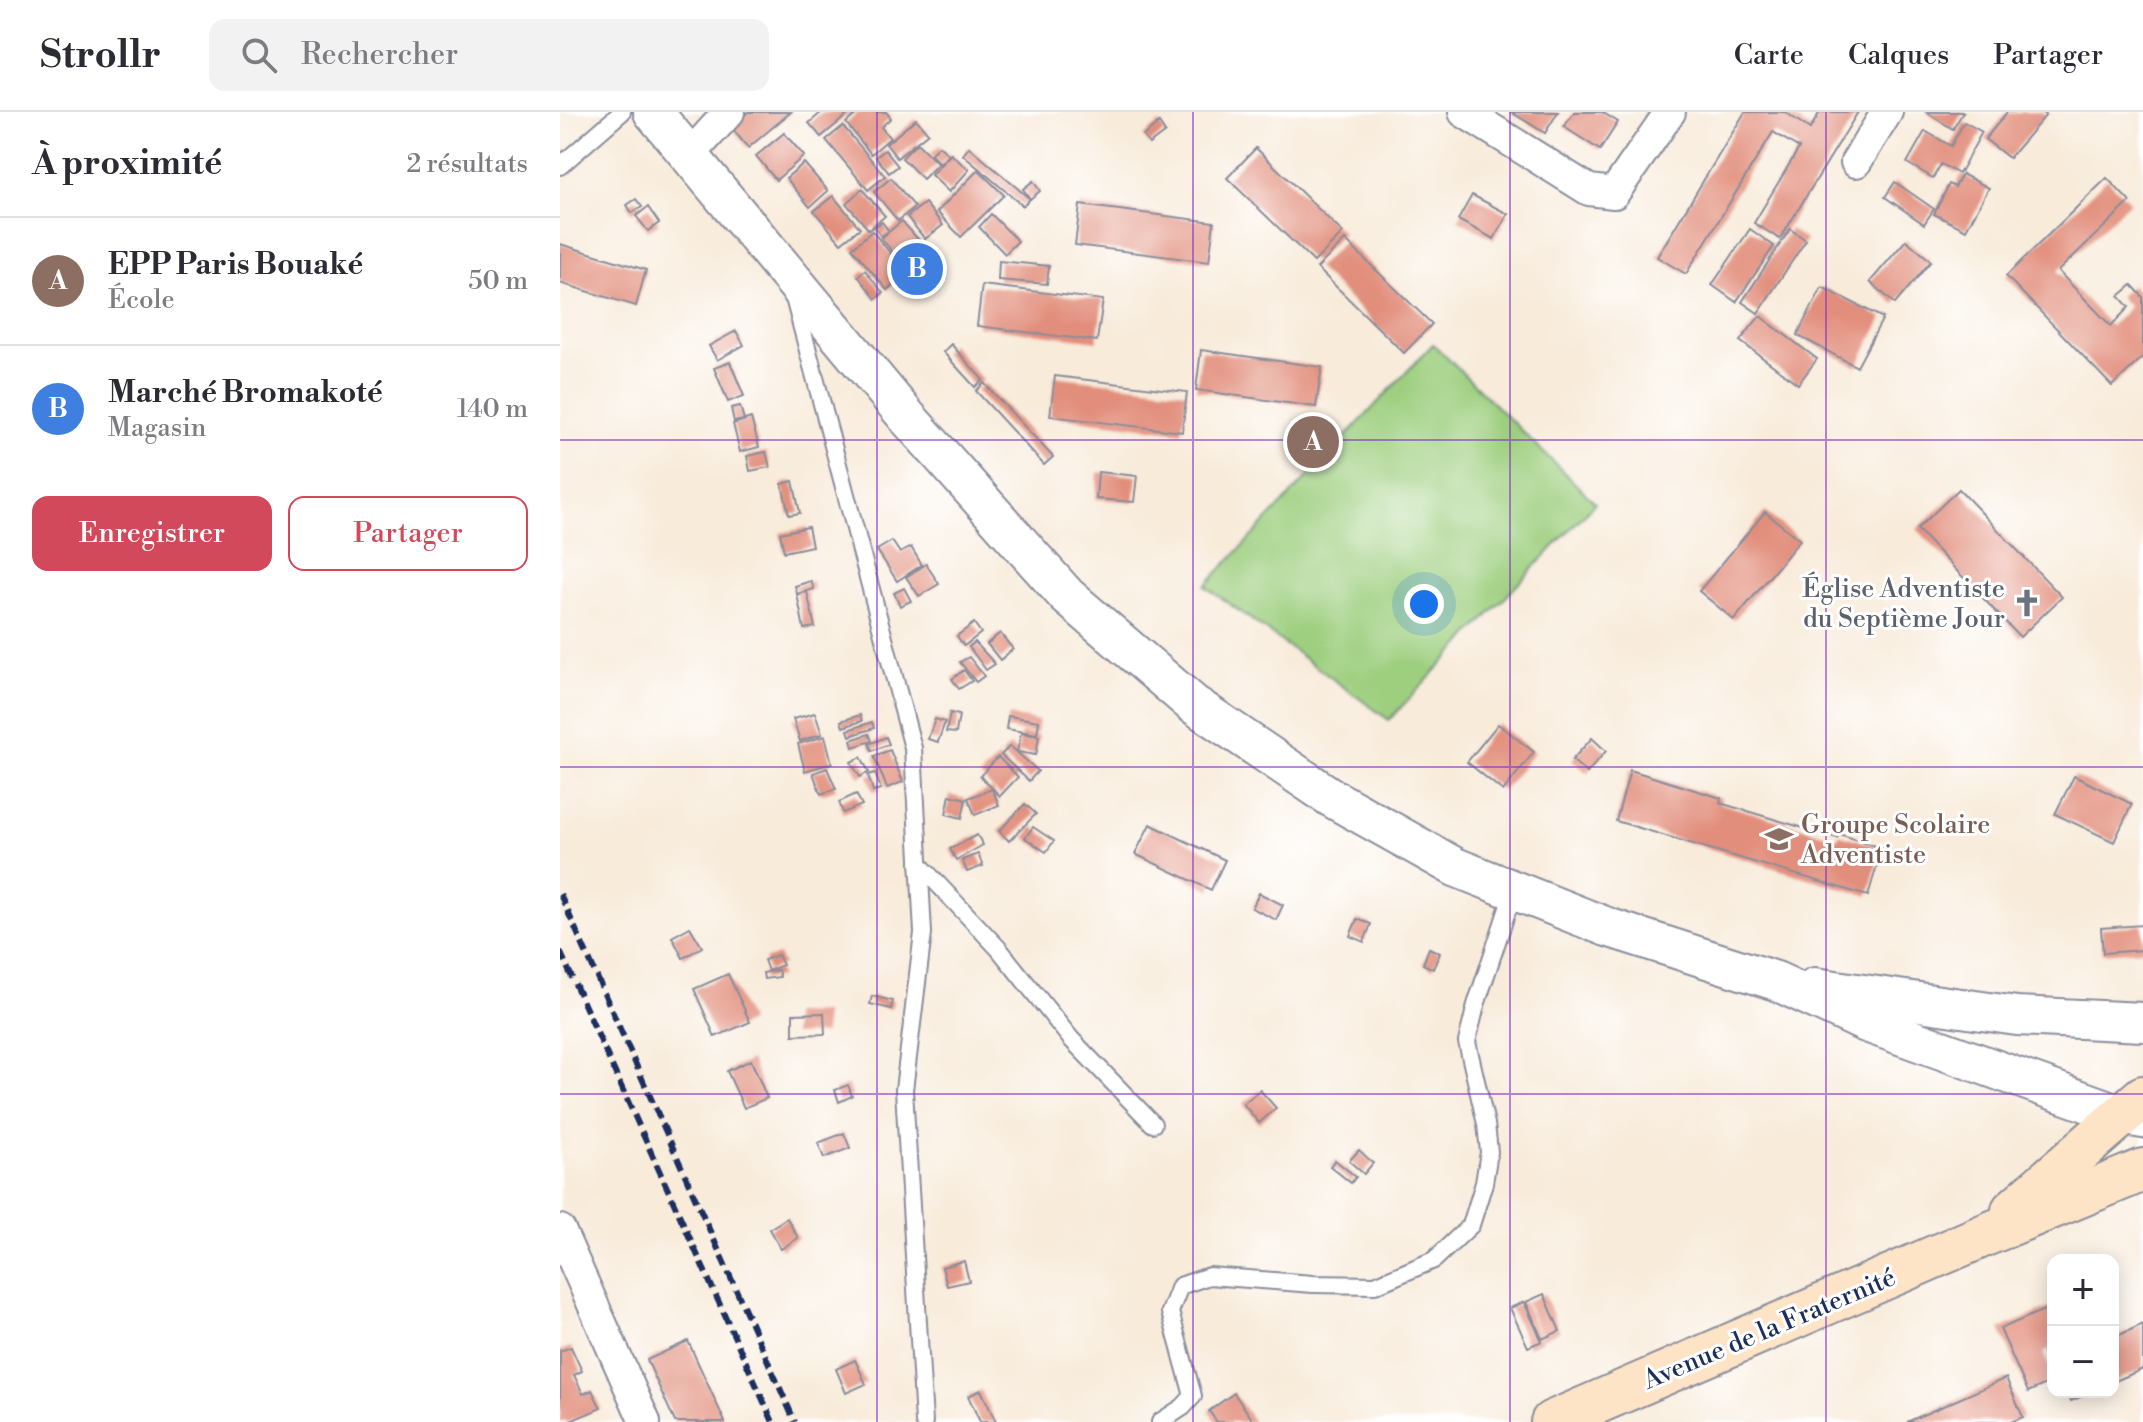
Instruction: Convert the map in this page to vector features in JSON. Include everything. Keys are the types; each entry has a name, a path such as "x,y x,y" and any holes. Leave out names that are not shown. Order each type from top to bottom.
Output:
{"main road":[{"name":"Avenue de la Fraternité","path":"1985,1235 2137,1111"},
{"name":"Avenue de la Fraternité","path":"1552,1422 2143,1170"}],"street":[{"path":"653,112 907,417 1067,596 1193,704 1332,798 1455,867 1607,927 1776,981 1864,1022 2137,1111"},
{"path":"689,156 729,112"},
{"path":"1464,112 1589,190 1614,193 1670,112"},
{"path":"1856,162 1887,112"},
{"path":"1776,981 2017,1016 2143,1022"},
{"path":"560,1230 645,1422"}],"lane":[{"path":"560,166 622,112"},
{"path":"787,273 913,748 923,933 904,1090 924,1422"},
{"path":"919,864 999,949 1071,1039 1153,1124"},
{"path":"1160,1422 1183,1407 1193,1396 1170,1312 1180,1286 1209,1276 1375,1285 1434,1260 1471,1225 1484,1183 1489,1152 1486,1124 1467,1042 1514,890"}],"green space":[{"path":"1433,344 1595,503 1389,720 1205,586"}],"building":[{"path":"748,112 791,112 748,148 731,127"},
{"path":"822,112 851,112 821,137 809,123"},
{"path":"859,112 886,112 891,118 881,127 890,138 871,154 846,123"},
{"path":"1511,112 1558,112 1545,133"},
{"path":"1574,112 1602,112 1618,122 1600,150 1564,127"},
{"path":"1745,112 1785,112 1810,129 1820,112 1858,112 1780,239 1754,223 1799,148 1773,132 1686,274 1657,257"},
{"path":"1926,112 1963,112 1953,129"},
{"path":"2007,112 2042,112 2046,115 2009,158 1985,139"},
{"path":"916,119 928,133 897,158 886,144"},
{"path":"1964,122 1982,132 1959,174 1941,164 1933,178 1907,163 1925,131 1951,146"},
{"path":"1159,123 1165,132 1149,144 1143,136"},
{"path":"843,126 885,176 868,190 826,140"},
{"path":"784,133 804,156 776,180 756,156"},
{"path":"917,143 938,164 923,179 902,158"},
{"path":"939,146 949,155 940,164 930,154"},
{"path":"969,147 1030,199 1023,206 963,155"},
{"path":"1256,148 1343,233 1314,262 1227,178"},
{"path":"885,150 898,166 889,173 876,157"},
{"path":"951,154 969,170 949,192 931,175"},
{"path":"804,163 828,191 810,207 786,178"},
{"path":"978,170 1004,195 961,237 937,212"},
{"path":"1962,174 1989,188 1966,230 1934,214 1949,184 1955,187"},
{"path":"891,178 915,207 898,221 874,192"},
{"path":"2107,178 2130,202 2058,271 2111,326 2129,307 2119,296 2132,285 2143,297 2143,357 2112,386 2006,276"},
{"path":"1033,181 1040,191 1030,199 1023,189"},
{"path":"1895,182 1934,209 1924,224 1885,197"},
{"path":"862,189 885,216 869,230 846,203"},
{"path":"1472,195 1508,214 1494,239 1458,220"},
{"path":"833,196 860,228 841,243 814,211"},
{"path":"636,199 642,207 632,213 627,205"},
{"path":"925,203 943,225 925,239 907,217"},
{"path":"1080,205 1214,222 1209,262 1075,245"},
{"path":"648,207 659,223 648,231 636,216"},
{"path":"991,214 1018,241 1005,254 979,227"},
{"path":"902,221 922,244 901,262 881,238"},
{"path":"882,222 889,231 881,236 874,227"},
{"path":"1750,229 1774,246 1736,302 1712,285"},
{"path":"1790,229 1806,240 1758,313 1742,302"},
{"path":"872,231 907,273 887,290 852,248"},
{"path":"1345,240 1432,324 1404,353 1317,268"},
{"path":"1906,240 1931,261 1895,304 1870,282"},
{"path":"560,244 646,270 636,306 560,283"},
{"path":"999,261 1049,266 1047,284 998,280"},
{"path":"865,270 883,293 876,299 858,276"},
{"path":"982,285 1103,300 1097,341 977,326"},
{"path":"1822,287 1883,318 1857,367 1797,335"},
{"path":"1760,316 1817,359 1798,384 1740,341"},
{"path":"736,331 744,345 717,360 709,346"},
{"path":"951,344 983,380 975,387 943,352"},
{"path":"1201,350 1322,367 1316,407 1196,390"},
{"path":"730,362 744,396 728,402 714,368"},
{"path":"1055,376 1187,392 1182,432 1050,416"},
{"path":"984,383 1053,457 1044,465 976,391"},
{"path":"740,406 744,420 734,422 731,408"},
{"path":"751,418 759,447 740,452 733,424"},
{"path":"766,452 770,467 750,471 747,456"},
{"path":"1098,472 1137,476 1134,502 1096,499"},
{"path":"793,481 800,513 789,515 782,484"},
{"path":"1959,489 2062,597 2020,637 1917,529"},
{"path":"1765,512 1800,540 1734,620 1699,591"},
{"path":"808,527 812,546 784,552 780,533"},
{"path":"892,541 900,553 911,547 922,565 897,581 877,550"},
{"path":"926,564 939,584 919,596 906,577"},
{"path":"811,581 814,589 797,594 795,586"},
{"path":"904,588 911,601 900,606 894,593"},
{"path":"807,592 815,627 804,629 797,594"},
{"path":"974,623 981,633 964,646 957,636"},
{"path":"1000,633 1013,649 1000,660 987,644"},
{"path":"975,642 995,664 986,670 969,647"},
{"path":"969,657 984,676 976,682 960,662"},
{"path":"964,670 972,681 959,689 952,679"},
{"path":"815,713 822,734 800,741 793,719"},
{"path":"950,713 959,715 956,733 946,732"},
{"path":"860,715 862,721 843,727 841,721"},
{"path":"1008,716 1039,721 1037,734 1006,729"},
{"path":"935,719 945,722 938,742 928,739"},
{"path":"872,722 874,728 850,736 848,730"},
{"path":"1498,724 1534,752 1503,791 1467,762"},
{"path":"1021,733 1039,736 1036,755 1017,752"},
{"path":"869,734 872,741 853,747 851,740"},
{"path":"825,736 832,763 805,771 798,744"},
{"path":"886,737 889,744 872,751 869,744"},
{"path":"1592,738 1606,751 1587,773 1572,760"},
{"path":"1010,746 1038,771 1029,781 1001,755"},
{"path":"890,750 903,782 887,788 874,756"},
{"path":"861,757 869,772 860,777 851,762"},
{"path":"998,757 1018,777 1000,796 980,776"},
{"path":"827,768 836,789 821,794 813,773"},
{"path":"1630,770 1721,798 1720,803 1837,838 1839,834 1882,848 1868,896 1616,821"},
{"path":"875,773 881,789 873,791 868,775"},
{"path":"2074,776 2132,804 2114,842 2055,814"},
{"path":"992,789 999,805 975,815 968,798"},
{"path":"856,794 862,805 843,813 839,802"},
{"path":"950,795 966,799 962,818 946,814"},
{"path":"1025,804 1036,814 1009,841 999,831"},
{"path":"1150,824 1225,860 1211,890 1135,854"},
{"path":"1033,827 1054,841 1046,852 1025,838"},
{"path":"977,835 983,845 956,860 950,849"},
{"path":"978,854 983,866 967,872 962,860"},
{"path":"1259,893 1283,905 1276,920 1252,908"},
{"path":"1357,919 1371,924 1364,942 1350,936"},
{"path":"2143,925 2143,950 2103,953 2101,928"},
{"path":"690,927 702,947 683,958 672,937"},
{"path":"1429,948 1440,953 1433,969 1423,964"},
{"path":"778,955 783,965 768,971 764,960"},
{"path":"778,970 780,977 764,979 763,973"},
{"path":"728,974 750,1022 715,1037 694,989"},
{"path":"872,996 893,1001 891,1009 870,1004"},
{"path":"824,1013 825,1034 793,1035 793,1014"},
{"path":"751,1060 767,1098 744,1108 727,1071"},
{"path":"848,1085 852,1096 839,1102 835,1090"},
{"path":"1260,1090 1276,1108 1259,1123 1243,1104"},
{"path":"844,1133 850,1148 824,1158 818,1143"},
{"path":"1359,1150 1373,1163 1364,1174 1349,1161"},
{"path":"1335,1160 1356,1177 1351,1183 1330,1166"},
{"path":"787,1218 798,1238 781,1249 769,1229"},
{"path":"964,1261 969,1281 947,1286 942,1267"},
{"path":"1544,1294 1560,1331 1542,1339 1526,1302"},
{"path":"1524,1302 1542,1341 1528,1347 1510,1308"},
{"path":"2047,1309 2047,1351 2043,1353 2047,1362 2047,1384 2028,1392 2000,1329"},
{"path":"2143,1324 2143,1369 2119,1379 2119,1335"},
{"path":"688,1341 725,1422 675,1422 647,1360"},
{"path":"571,1347 582,1371 574,1375 583,1394 592,1390 601,1408 568,1422 560,1422 560,1351"},
{"path":"855,1360 866,1384 846,1393 836,1369"},
{"path":"2006,1378 2023,1417 2011,1422 1907,1422"},
{"path":"981,1390 996,1422 980,1422 968,1396"},
{"path":"1234,1393 1254,1422 1217,1422 1209,1411"}],"railway":[{"path":"560,894 795,1422"},
{"path":"560,951 773,1422"}],"place":[{"name":"Marché Bromakoté","path":"917,269"},
{"name":"EPP Paris Bouaké","path":"1313,442"},
{"name":"Église Adventiste du Septième Jour","path":"2027,603"},
{"name":"Groupe Scolaire Adventiste","path":"1779,839"}]}
